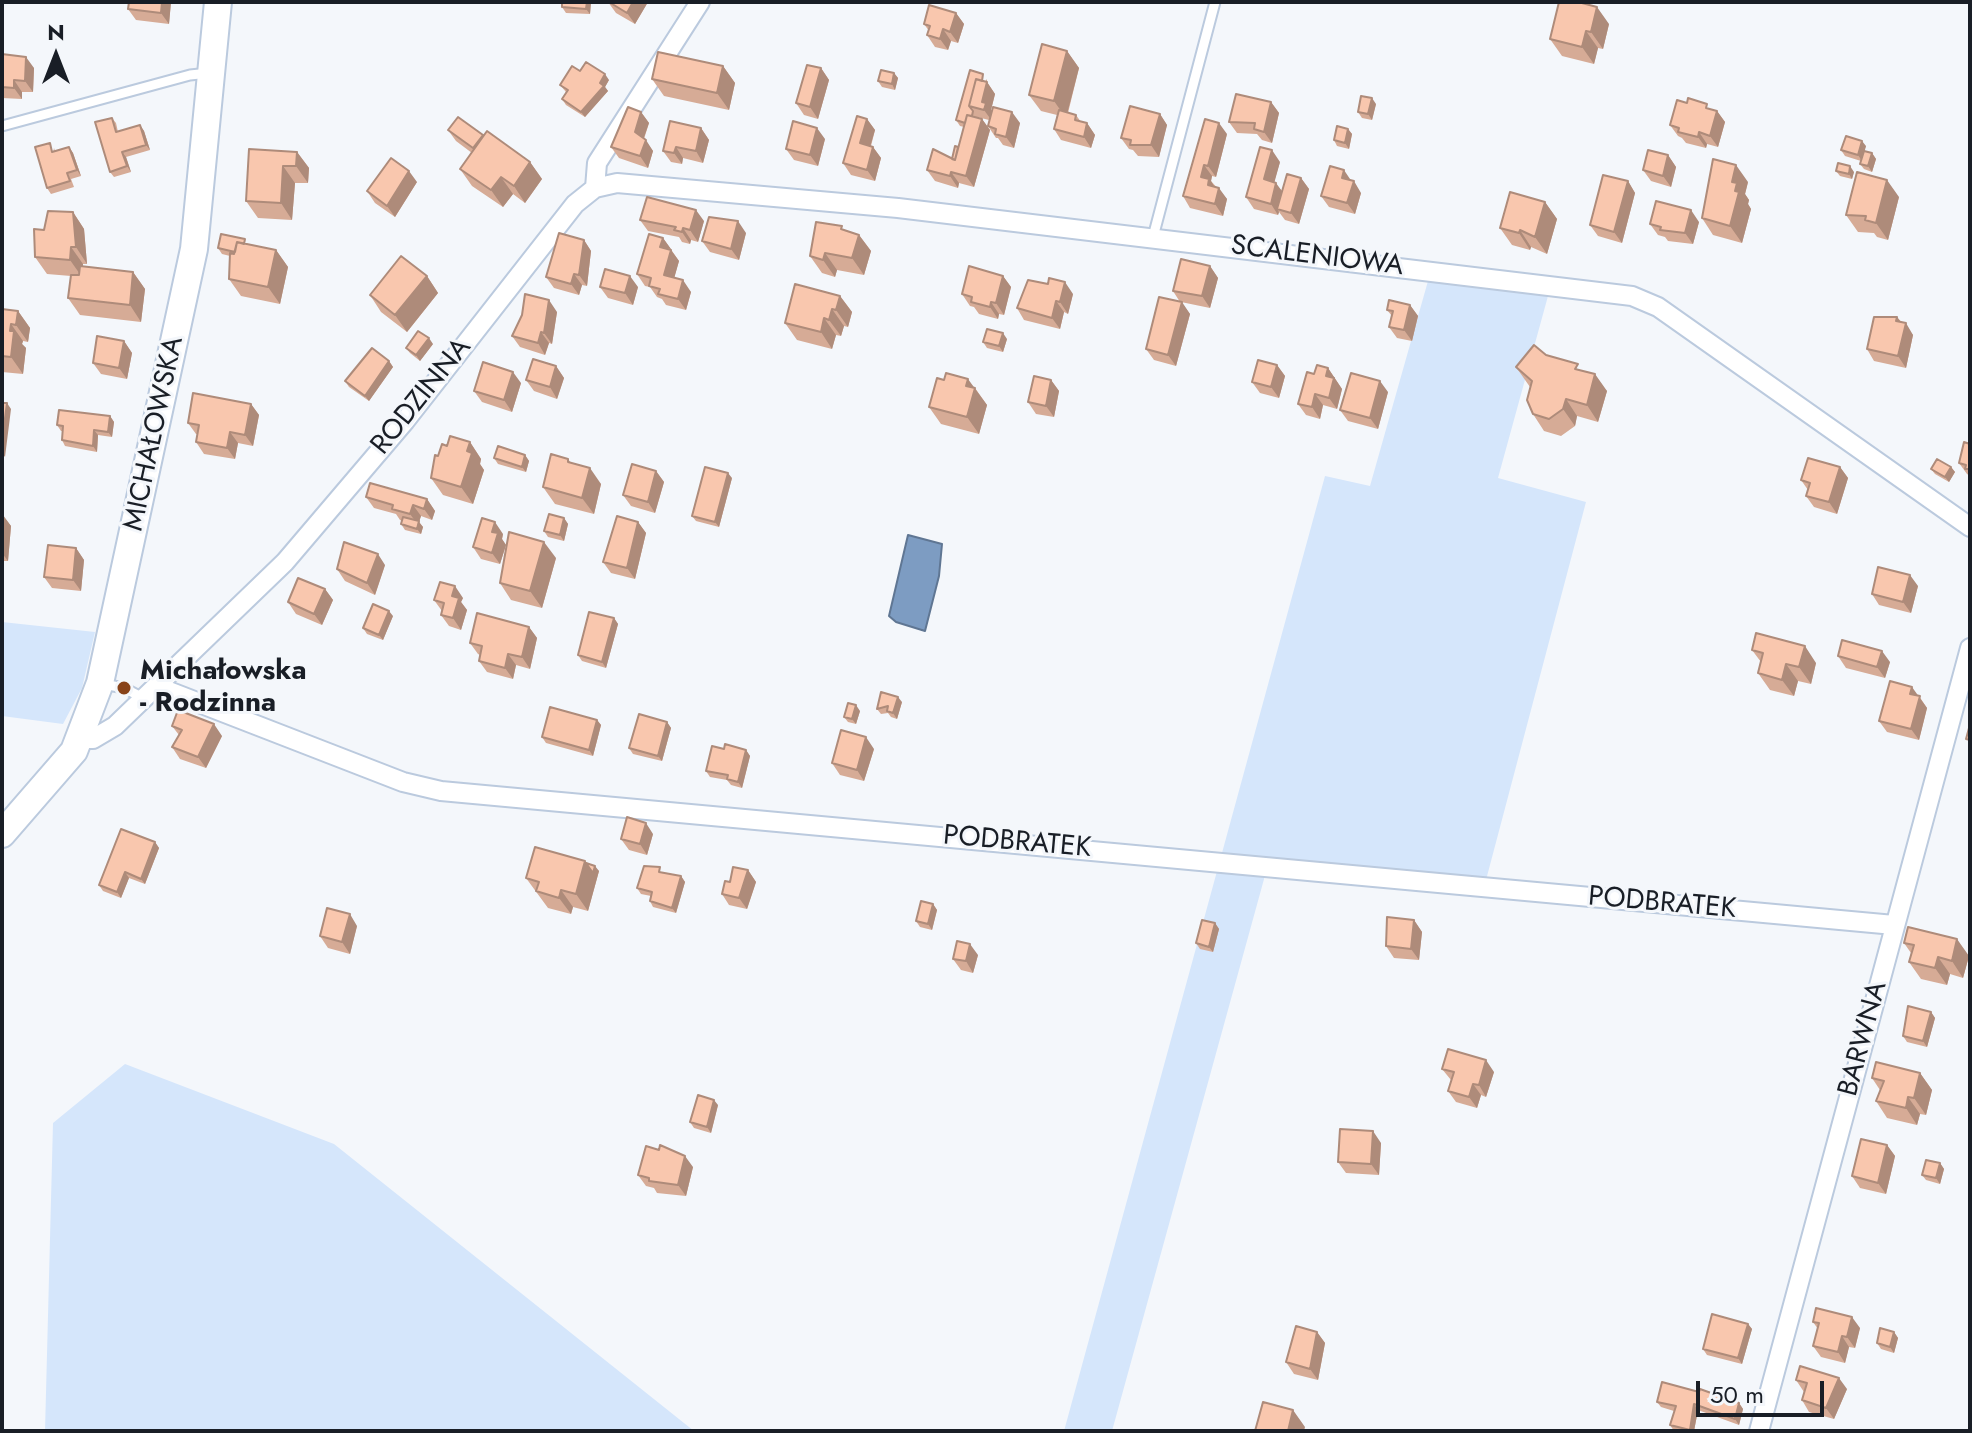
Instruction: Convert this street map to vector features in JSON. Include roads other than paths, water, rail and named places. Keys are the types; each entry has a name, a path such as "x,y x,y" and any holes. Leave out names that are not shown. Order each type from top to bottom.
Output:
{"street":[{"name":"MICHAŁOWSKA","path":"2,834 70,758 81,739 100,683 119,608 194,249 218,2"},
{"path":"595,188 597,163 700,2"},
{"name":"SCALENIOWA","path":"595,188 617,183 648,184 895,207 1591,289 1641,299 1970,527"},
{"name":"RODZINNA","path":"81,739 93,739 106,732 151,693 285,562 405,421 575,204 595,188"},
{"name":"BARWNA","path":"1759,1431 1970,648"},
{"name":"PODBRATEK","path":"151,693 403,782 441,791 1894,925"}],"lane":[{"path":"1153,237 1215,2"},
{"path":"2,126 190,75 213,72"},
{"path":"100,683 151,693"}],"water":[{"path":"908,535 942,544 939,576 925,631 896,622 889,616"}],"place":[{"name":"Michałowska - Rodzinna","path":"124,688"}]}
